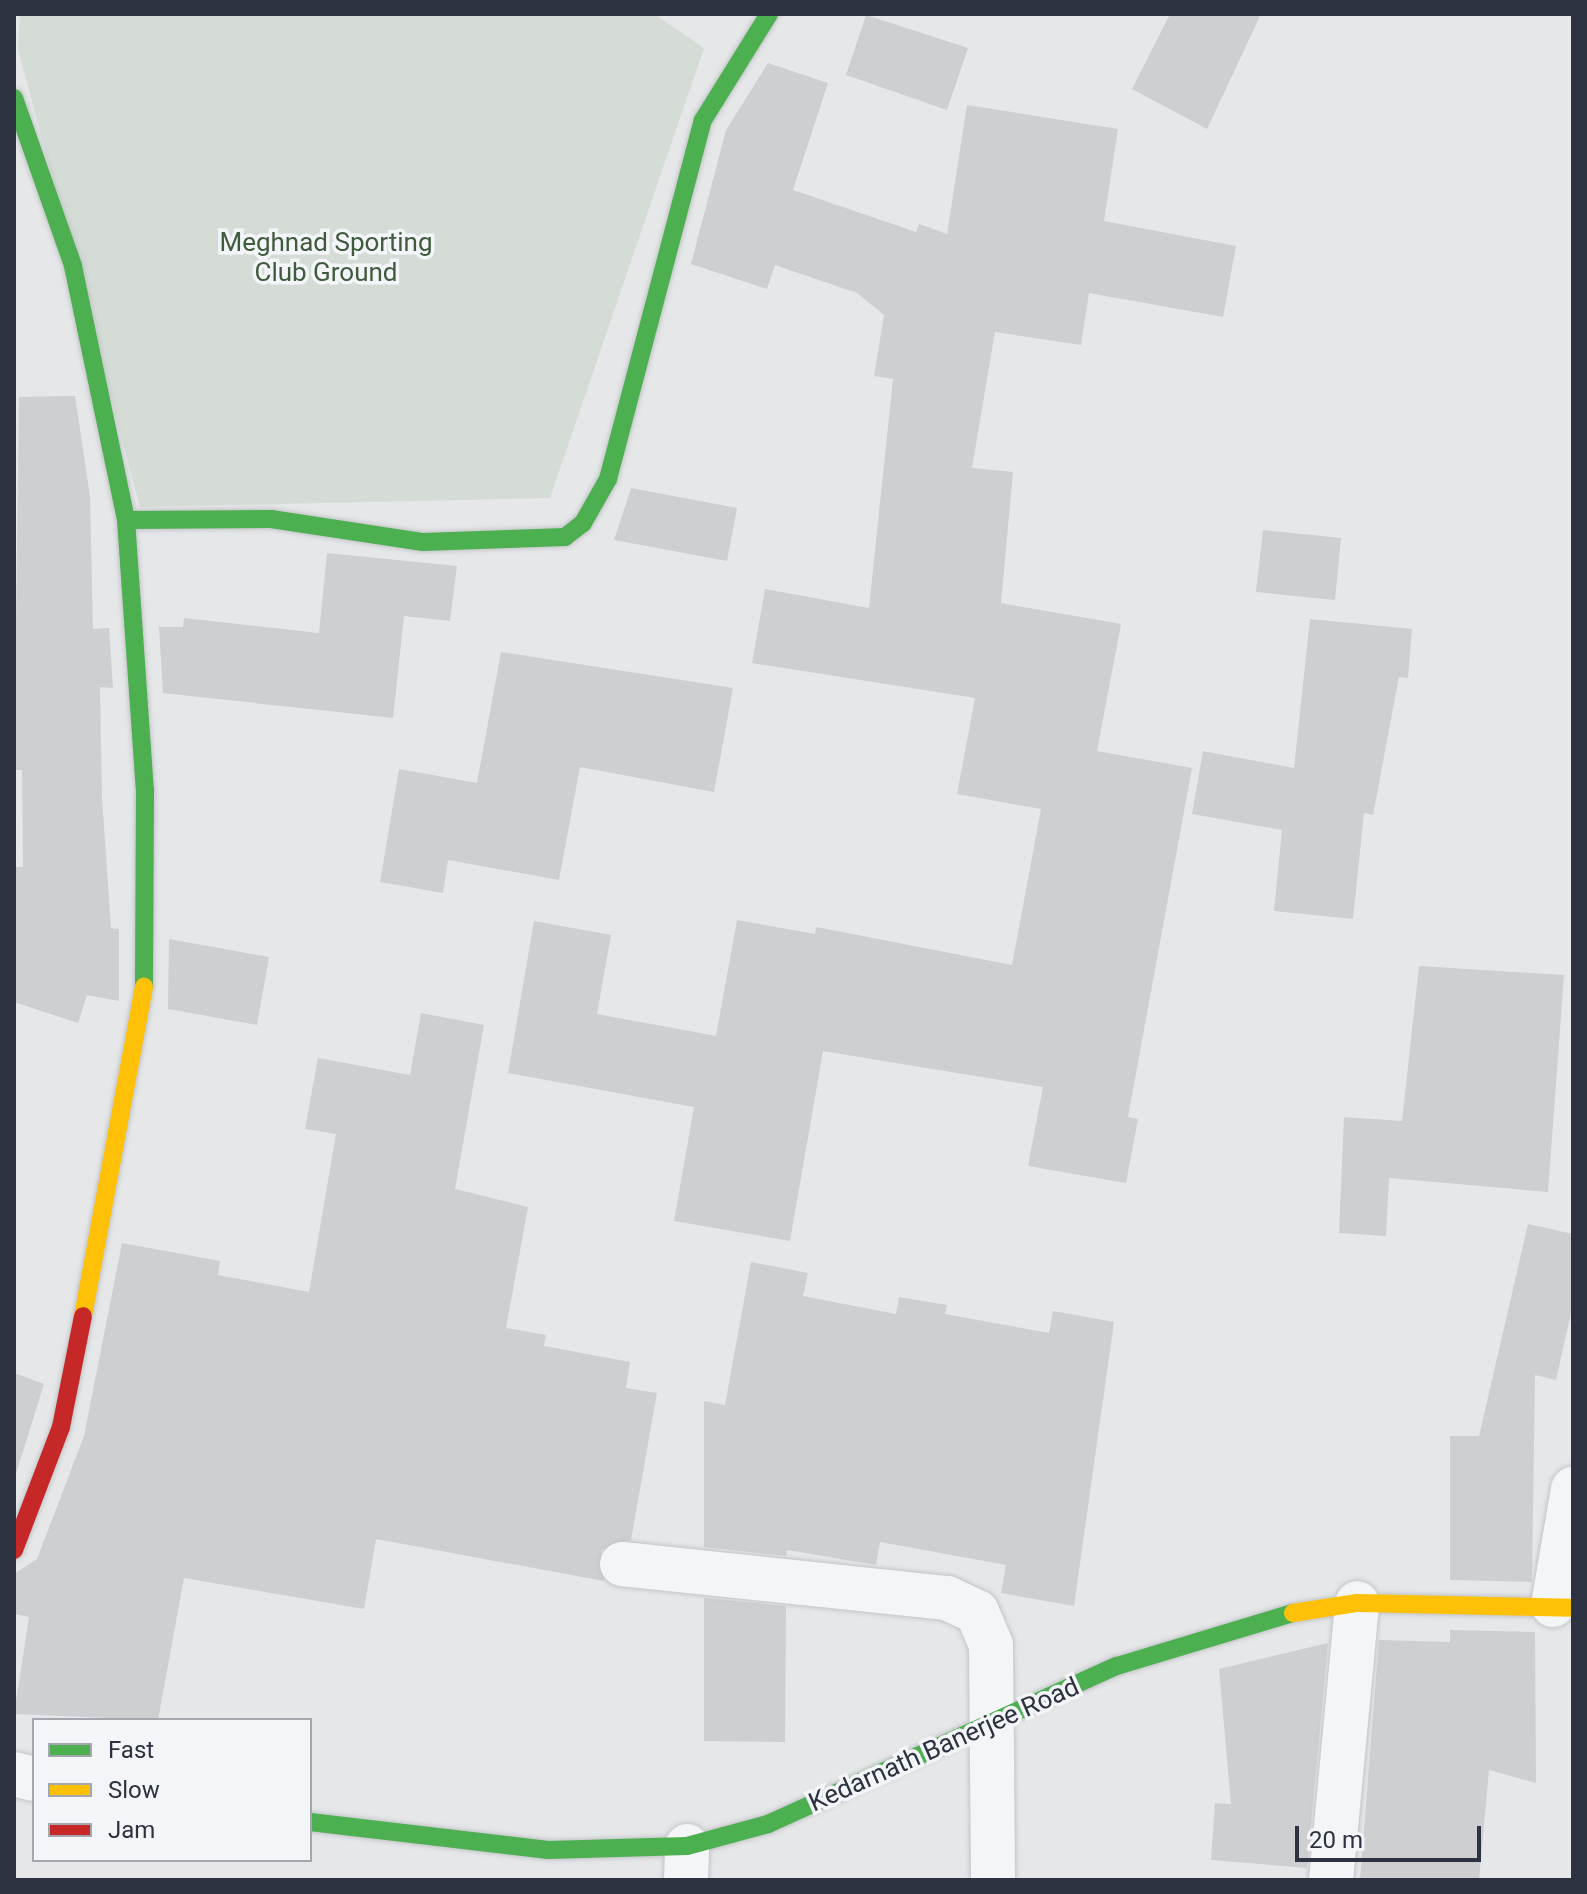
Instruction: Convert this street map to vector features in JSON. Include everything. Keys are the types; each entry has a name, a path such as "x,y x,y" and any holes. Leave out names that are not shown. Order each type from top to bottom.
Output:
{"street":[{"path":"126,520 271,519 423,542 565,537 583,523 608,479 703,120 769,14"},
{"path":"14,98 73,266 126,520 145,790 144,1002 61,1427 14,1550"},
{"path":"1563,1607 1573,1489"},
{"path":"622,1564 947,1598 977,1612 991,1645 995,1725 993,1880"},
{"path":"1331,1880 1357,1603"},
{"name":"Kedarnath Banerjee Road","path":"312,1822 687,1863 1131,1662 1259,1619 1357,1603 1563,1607"}],"green space":[{"name":"Meghnad Sporting Club Ground","path":"20,14 654,14 704,48 550,498 140,507 18,49"}],"building":[{"path":"1170,14 1261,14 1207,129 1132,89"},
{"path":"866,15 968,48 947,110 846,75"},
{"path":"768,63 828,83 793,190 916,232 919,224 947,234 967,105 1118,129 1104,221 1236,246 1223,317 1089,293 1081,345 995,332 972,468 1013,472 1001,603 1121,624 1097,751 1192,768 1128,1117 1138,1119 1126,1183 1028,1166 1043,1087 823,1051 790,1241 674,1221 694,1107 508,1073 534,921 611,935 597,1014 716,1036 737,920 815,934 816,927 1012,965 1041,809 957,794 975,698 752,663 765,589 869,608 893,379 874,376 884,315 857,293 775,265 767,289 691,264 726,130"},
{"path":"75,396 90,496 93,629 109,628 113,688 100,687 102,797 111,928 119,929 119,1001 87,995 78,1023 14,1002 14,867 23,867 22,770 14,770 19,397"},
{"path":"631,488 737,508 727,561 614,540"},
{"path":"1263,530 1341,538 1335,600 1256,592"},
{"path":"327,553 457,566 450,621 404,616 393,718 163,693 159,627 183,627 184,618 319,633"},
{"path":"1310,619 1412,629 1408,678 1399,677 1373,815 1364,813 1353,919 1274,911 1282,830 1192,814 1203,751 1294,768"},
{"path":"501,652 733,688 714,792 580,767 559,880 448,860 443,893 380,882 399,769 477,783"},
{"path":"169,939 269,957 257,1025 168,1009"},
{"path":"1419,966 1564,975 1548,1192 1389,1178 1386,1236 1339,1233 1344,1117 1402,1121"},
{"path":"421,1013 484,1025 455,1189 528,1207 506,1328 546,1335 544,1346 630,1362 626,1388 657,1393 631,1540 601,1550 604,1581 376,1539 364,1609 184,1578 158,1718 14,1714 29,1617 14,1614 14,1574 37,1559 84,1436 122,1243 220,1261 218,1275 309,1292 336,1134 305,1129 318,1058 410,1075"},
{"path":"1528,1224 1573,1234 1573,1304 1556,1380 1535,1375 1532,1582 1450,1580 1450,1436 1479,1436"},
{"path":"751,1262 808,1273 803,1296 896,1314 899,1297 947,1305 945,1314 1049,1333 1053,1311 1114,1322 1074,1606 1001,1593 1006,1565 880,1542 876,1565 787,1550 786,1556 704,1547 704,1401 725,1405"},
{"path":"14,1373 44,1384 14,1480"},
{"path":"704,1598 786,1606 785,1742 704,1741"},
{"path":"1450,1630 1535,1632 1536,1783 1489,1770 1479,1880 1360,1880 1379,1640 1450,1642"},
{"path":"1328,1643 1307,1868 1211,1860 1215,1803 1231,1804 1219,1669"}],"traffic: fast":[{"path":"126,520 271,519 423,542 565,537 583,523 608,479 703,120 769,14"},
{"path":"14,98 73,266 126,520 145,790 144,987"},
{"path":"312,1822 548,1850 687,1846 768,1824 1117,1666 1293,1613"}],"traffic: slow":[{"path":"83,1316 144,987"},
{"path":"1293,1613 1357,1603 1573,1608"}],"traffic: jam":[{"path":"14,1550 61,1427 83,1316"}]}
